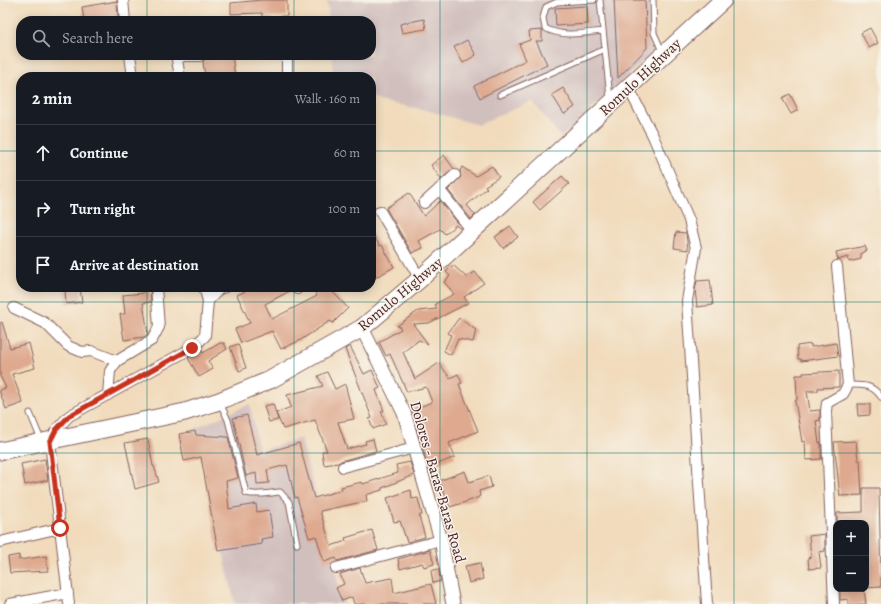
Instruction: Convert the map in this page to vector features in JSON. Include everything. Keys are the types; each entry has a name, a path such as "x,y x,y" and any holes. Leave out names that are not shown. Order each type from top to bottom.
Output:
{"highway":[{"name":"Romulo Highway","path":"0,451 185,412 219,401 284,373 362,328 420,279 722,0"}],"street":[{"path":"123,0 125,16"},
{"path":"131,60 132,72"},
{"path":"177,60 179,72"},
{"path":"287,60 287,72"},
{"path":"628,87 653,136 689,220 696,248 687,301 707,604"},
{"path":"424,203 455,175"},
{"path":"439,189 472,231"},
{"path":"380,211 420,279"},
{"path":"834,604 826,411 827,403 843,394 848,385 837,266"},
{"path":"108,394 110,371 117,361 152,340 159,327 156,292"},
{"path":"69,604 60,528 46,442 69,416 192,348 205,336 208,300 206,292"},
{"path":"208,300 216,292"},
{"path":"14,308 45,323 56,336 68,346 82,352 98,353 117,361"},
{"name":"Dolores - Baras-Baras Road","path":"362,328 404,413 441,540 453,604"},
{"path":"343,467 414,448"},
{"path":"0,542 60,528"},
{"path":"336,568 441,540"},
{"path":"10,604 68,593"}],"lane":[{"path":"594,0 557,2 546,7 543,18 545,28 553,33 571,34 603,31"},
{"path":"600,0 611,104"},
{"path":"653,0 654,33 664,54"},
{"path":"500,95 605,49"},
{"path":"848,385 865,386 875,389 881,397"},
{"path":"219,401 228,420 246,493 254,496 263,493 280,492 289,502 297,544"},
{"path":"30,413 46,442"}],"shaded area":[{"path":"327,0 650,0 651,54 561,137 532,101 478,125 426,110 379,101 376,99 376,72 333,72 332,60 376,60 376,16 329,16"},
{"path":"250,404 259,451 301,438 344,604 235,604 194,429"}],"building":[{"path":"261,0 287,0 287,16 262,16 262,13 231,14 231,3"},
{"path":"614,0 645,0 647,48 618,78"},
{"path":"117,1 118,16 83,16 82,7"},
{"path":"587,6 588,24 556,26 555,8"},
{"path":"424,19 426,29 402,33 400,24"},
{"path":"870,28 878,43 869,48 861,33"},
{"path":"542,30 542,41 536,41 547,64 480,98 474,86 526,60 519,44 530,40 529,31"},
{"path":"467,40 476,55 463,63 454,47"},
{"path":"204,60 233,60 234,72 204,72"},
{"path":"563,88 575,107 564,114 552,95"},
{"path":"790,94 798,110 791,114 782,98"},
{"path":"444,155 454,169 441,179 431,165"},
{"path":"492,166 499,177 485,186 487,188 467,205 475,215 471,219 448,190 461,177 460,171 462,167 476,176"},
{"path":"562,176 569,184 540,210 533,202"},
{"path":"409,193 424,216 440,201 461,227 459,228 456,225 445,234 440,229 419,241 423,248 412,253 386,208"},
{"path":"510,226 518,237 503,248 495,237"},
{"path":"676,232 686,233 688,250 674,248"},
{"path":"376,240 380,246 382,245 394,267 376,277"},
{"path":"865,246 867,251 861,253 861,259 849,262 848,257 838,260 836,252"},
{"path":"453,265 466,277 475,272 484,283 464,297 468,303 429,323 413,324 428,344 419,340 403,352 415,379 439,363 450,378 458,374 462,383 459,384 478,431 449,443 455,457 428,468 416,426 418,425 412,410 432,402 426,387 407,392 390,354 386,356 379,342 401,329 397,326 418,311 437,309 435,304 454,294 444,282 450,276 446,272"},
{"path":"710,280 713,305 697,307 695,290 697,281"},
{"path":"65,292 81,292 82,302 66,304"},
{"path":"150,292 151,302 143,303 148,334 144,337 124,340 120,314 125,314 123,295"},
{"path":"243,292 288,292 265,304 272,319 317,296 314,292 333,292 348,308 333,323 330,321 299,341 281,349 272,331 241,343 235,329 250,323 237,295"},
{"path":"459,318 476,330 473,342 458,339 451,355 444,351 451,335 448,333"},
{"path":"2,322 10,348 29,343 35,368 12,374 23,403 6,409 0,393 0,390 6,388 0,376 0,323"},
{"path":"220,343 224,343 227,349 208,361 213,369 199,377 188,358 201,349 203,353"},
{"path":"836,343 838,356 801,361 801,359 798,359 797,346 811,344 811,347"},
{"path":"238,344 246,368 239,371 230,347"},
{"path":"350,346 364,374 372,370 380,388 376,390 384,411 381,411 386,424 373,429 369,419 372,418 345,349"},
{"path":"839,371 839,387 818,388 818,391 807,391 810,411 820,410 820,420 816,421 819,443 821,442 821,459 806,460 805,441 802,442 795,401 797,400 796,375 803,375 803,373"},
{"path":"327,372 335,389 345,384 354,419 338,422 347,449 366,444 365,441 373,439 376,451 338,463 324,465 322,451 327,451 315,420 283,429 276,413 291,407 287,395 323,386 318,376"},
{"path":"273,404 278,420 269,422 264,406"},
{"path":"857,404 870,404 870,415 858,416"},
{"path":"247,415 257,455 299,443 314,498 342,490 341,487 362,482 363,484 398,473 396,465 410,462 414,475 382,488 382,490 366,495 367,501 320,511 331,546 346,541 345,538 372,530 378,550 337,561 336,558 324,562 316,536 309,538 297,497 295,498 287,465 267,470 269,483 257,484 256,473 246,476 233,418"},
{"path":"195,431 196,435 228,437 238,478 226,481 229,509 256,504 257,512 269,510 273,537 261,539 262,544 218,551 201,457 184,461 179,434"},
{"path":"148,439 153,466 159,482 135,489 125,443"},
{"path":"856,441 858,460 860,460 862,495 840,496 834,442"},
{"path":"45,459 48,480 25,485 21,464"},
{"path":"465,471 469,482 489,476 492,487 479,491 480,496 475,499 450,507 439,481"},
{"path":"863,488 879,488 881,587 869,588 869,520 837,520 837,513 863,512"},
{"path":"411,490 412,499 418,498 422,515 419,516 425,537 407,542 400,521 394,522 387,498"},
{"path":"825,534 825,551 819,552 821,568 809,569 808,558 811,557 809,536"},
{"path":"430,550 434,564 424,567 422,563 400,569 398,559"},
{"path":"19,555 19,560 46,556 48,571 10,573 8,557"},
{"path":"480,563 483,579 469,583 465,566"},
{"path":"360,568 365,583 392,578 394,593 431,584 436,604 354,604 352,597 342,601 336,588 344,584 340,574"},
{"path":"438,569 441,581 433,583 431,571"},
{"path":"840,592 864,592 866,604 848,604 848,599 840,600"}],"route":[{"path":"60,528 50,442 56,430 69,416 192,348"}]}
